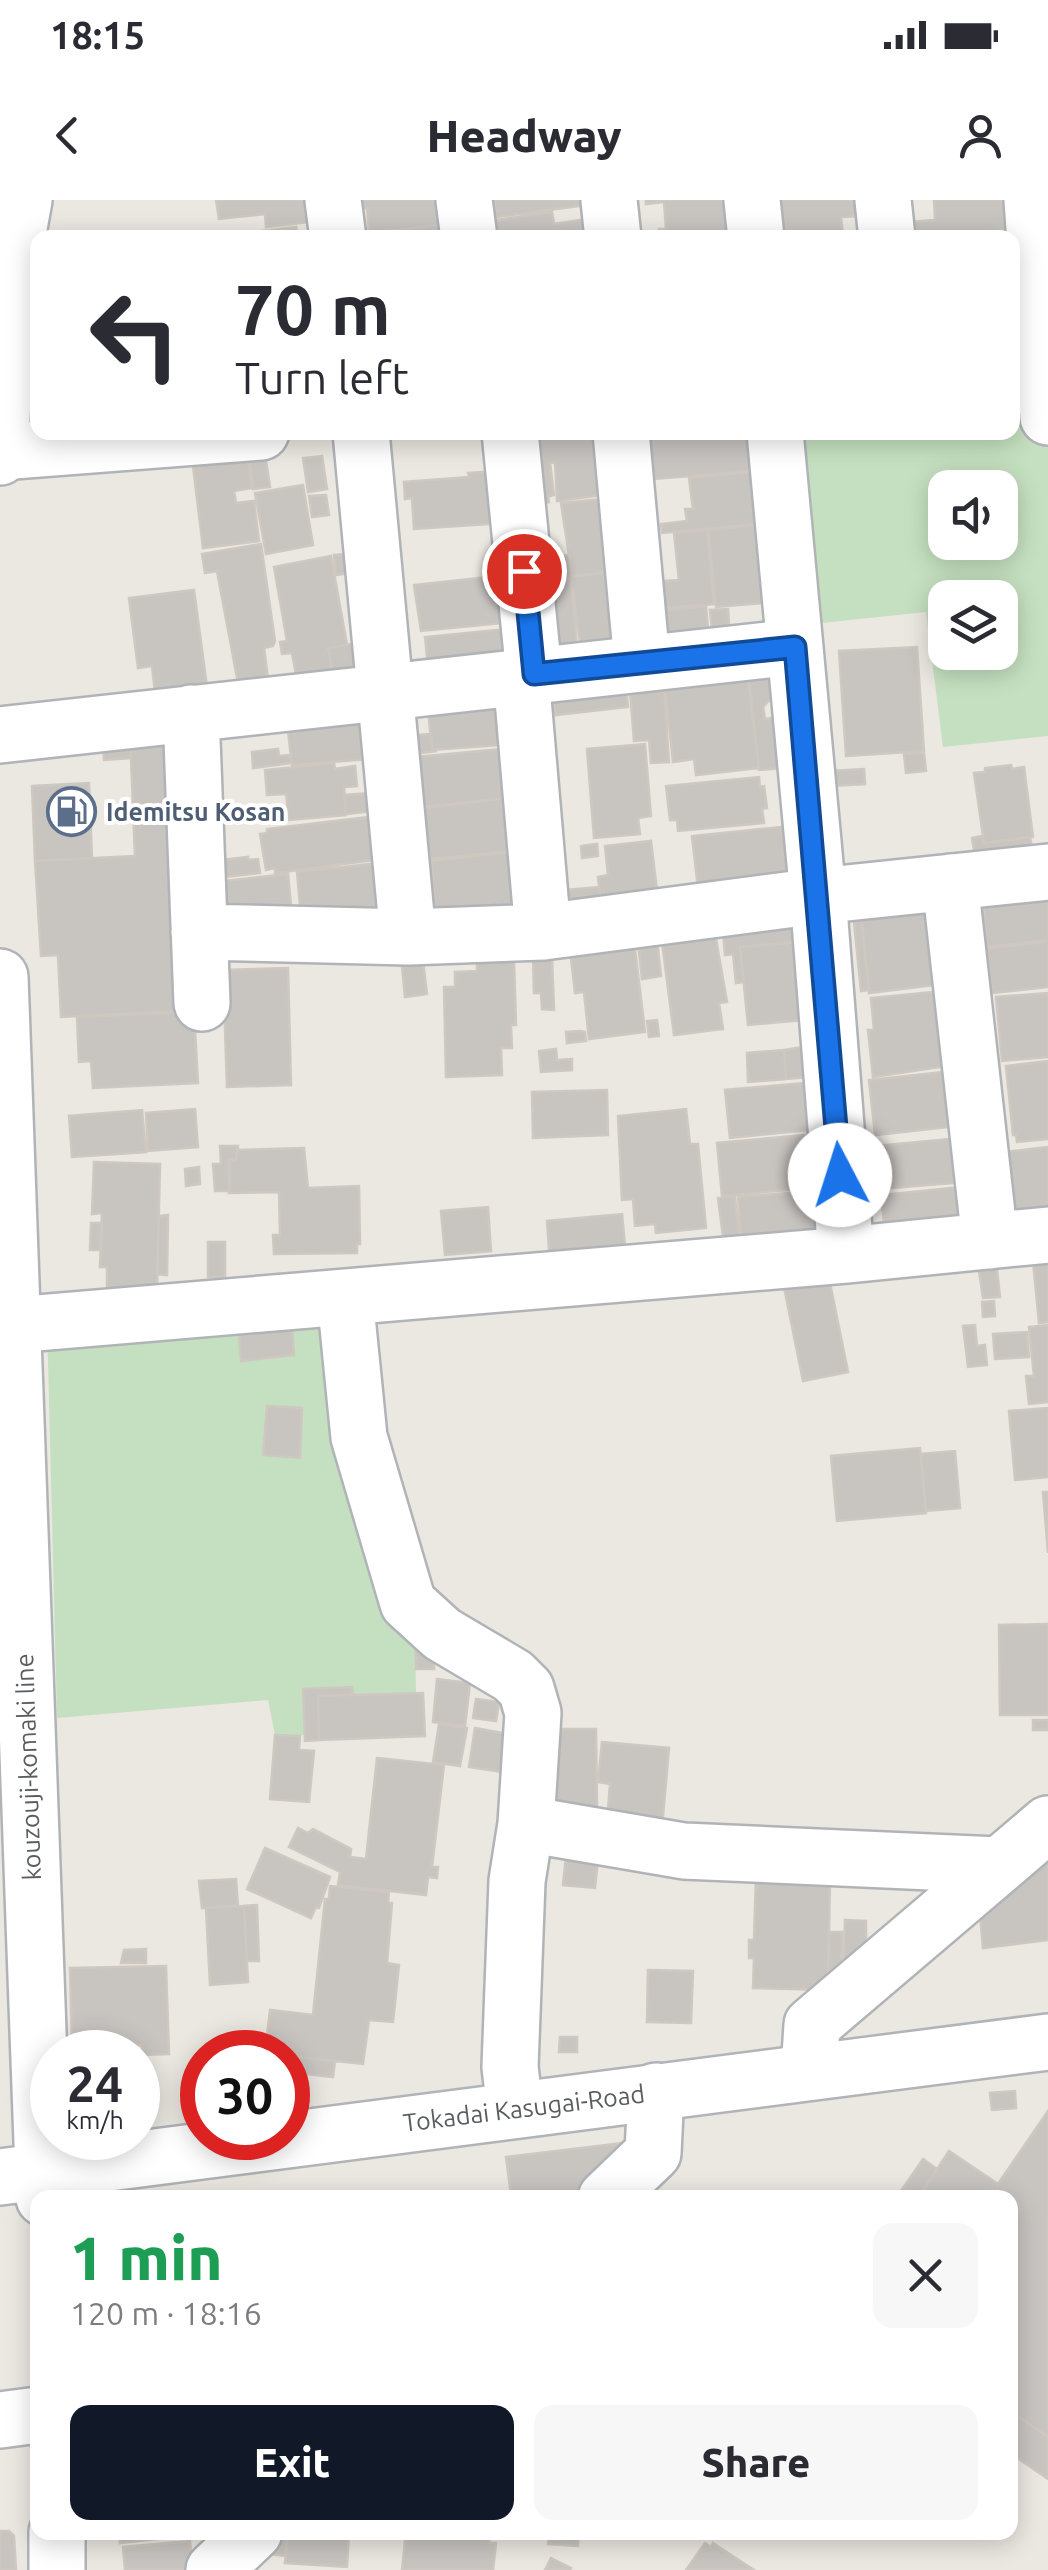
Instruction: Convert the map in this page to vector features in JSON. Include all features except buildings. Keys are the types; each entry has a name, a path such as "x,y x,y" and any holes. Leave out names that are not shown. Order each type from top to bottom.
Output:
{"street":[{"path":"24,200 9,283 0,454 165,440"},
{"path":"333,200 337,230"},
{"path":"464,200 467,230"},
{"path":"609,200 611,230"},
{"path":"752,200 755,230"},
{"path":"883,200 886,230"},
{"path":"1032,200 1034,363 1048,417"},
{"path":"362,440 408,937"},
{"path":"511,440 543,932"},
{"path":"622,440 642,663"},
{"path":"776,440 846,1255"},
{"path":"0,735 795,647"},
{"path":"192,713 202,1003"},
{"path":"200,932 408,937 543,932 818,896 1048,872"},
{"path":"950,882 990,1240"},
{"name":"kouzouji-komaki line","path":"0,978 29,2182"},
{"path":"6,1325 1048,1235"},
{"path":"345,1297 359,1436 408,1603 442,1634 513,1676 526,1689 533,1713 526,1824 517,1881 510,2067 515,2109"},
{"path":"526,1824 684,1851 998,1865"},
{"path":"810,2072 812,2025 1048,1824"},
{"name":"Tokadai Kasugai-Road","path":"29,2182 515,2109 1048,2042"},
{"path":"614,2190 653,2153 656,2091"},
{"path":"0,2420 30,2415"},
{"path":"57,2540 57,2570"},
{"path":"214,2570 246,2540"}],"green space":[{"path":"1042,362 1048,416 1048,736 943,747 933,670 1018,670 1018,580 928,580 928,628 926,612 793,626 776,440 1020,440 1020,364"},
{"path":"345,1297 415,1632 416,1694 353,1695 352,1687 303,1689 304,1735 275,1735 268,1700 57,1718 47,1321"}],"place":[{"name":"Idemitsu Kosan","path":"71,812"}],"route":[{"path":"524,571 534,674 795,647 840,1175"}]}
